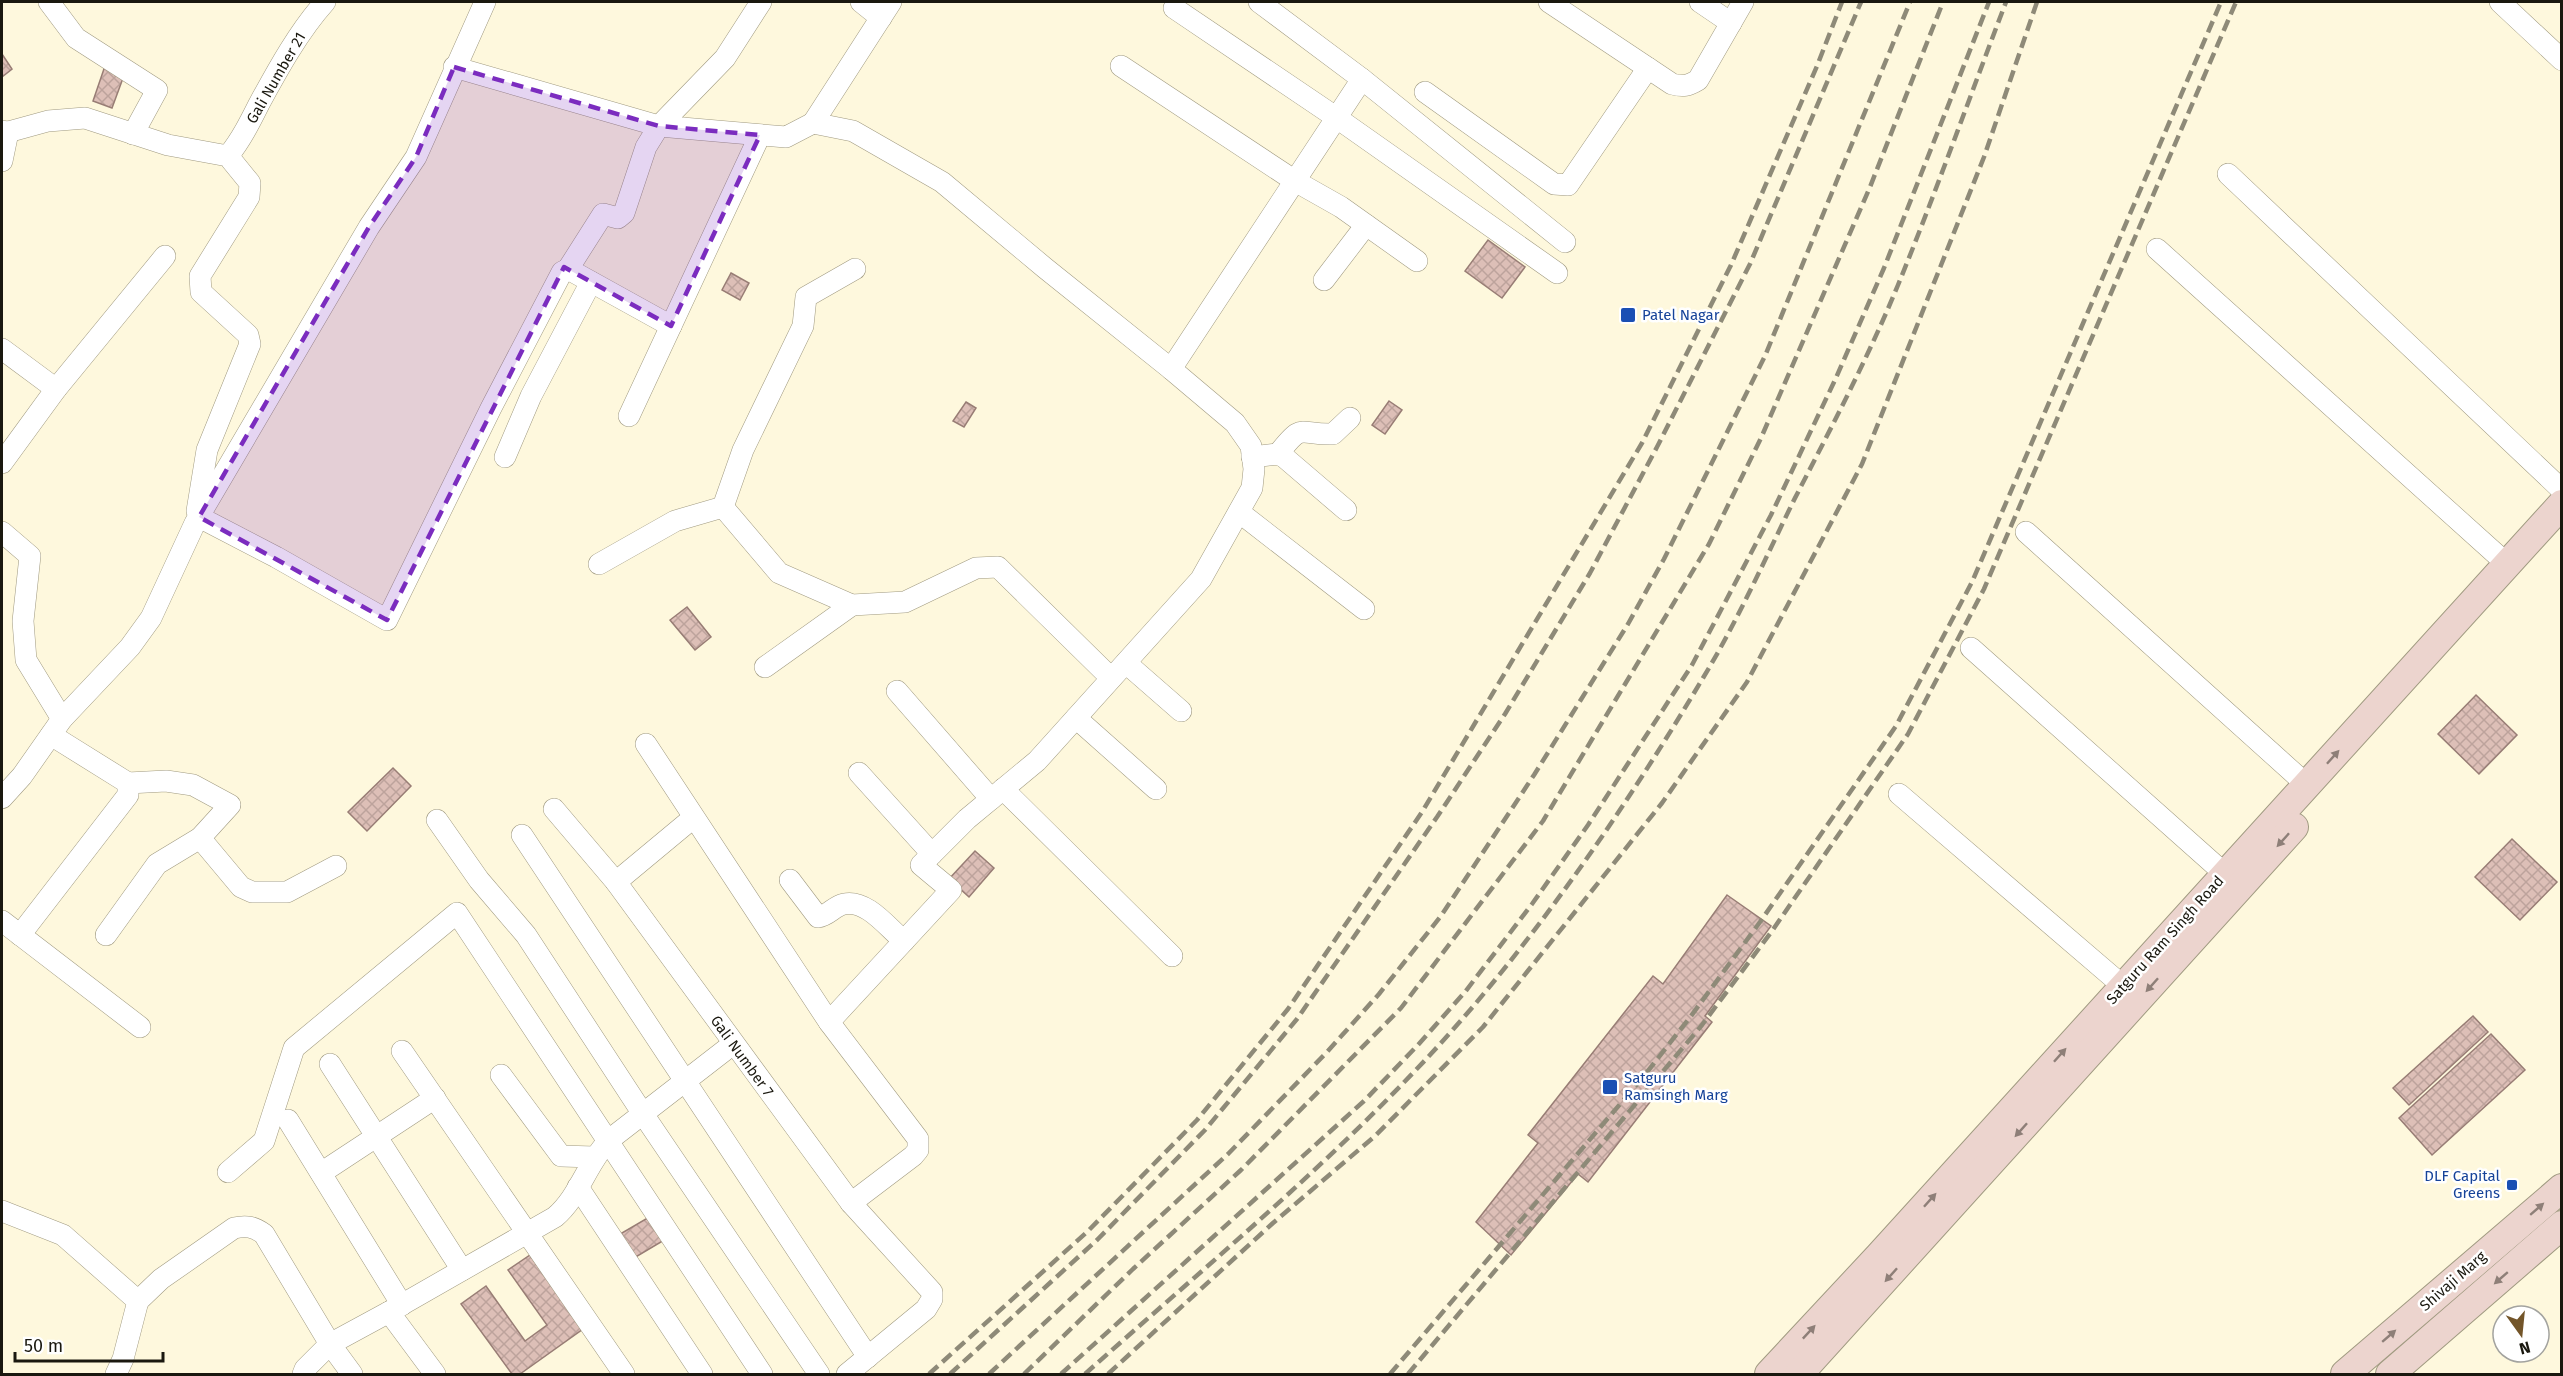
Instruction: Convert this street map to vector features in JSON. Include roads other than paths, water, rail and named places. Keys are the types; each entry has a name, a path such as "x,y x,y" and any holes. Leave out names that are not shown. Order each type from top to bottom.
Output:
{"street":[{"path":"49,2 76,38 157,90 133,134"},
{"name":"Gali Number 21","path":"228,156 240,142 260,101 309,20 325,2"},
{"path":"2,798 22,776 57,727 130,647 151,618 197,520 369,227 416,157 454,67 485,2"},
{"path":"197,520 276,557 387,620 491,408 562,272 568,270 603,214 618,218 624,213 646,147 659,126 725,58 761,2"},
{"path":"454,67 659,126 786,137 813,123 886,10 861,2"},
{"path":"1259,2 1362,79 1565,242"},
{"path":"1549,2 1672,84 1688,86 1698,80 1743,2"},
{"path":"1700,2 1731,23"},
{"path":"2500,2 2562,60"},
{"path":"1174,8 1337,118 1557,273"},
{"path":"1121,66 1295,182 1341,207 1417,261"},
{"path":"1425,92 1554,184 1568,185 1648,68"},
{"path":"1171,369 1362,79"},
{"path":"2,161 5,132 48,121 85,118 168,145 228,156 250,183 250,191 200,276 201,292 248,335 250,344 207,450 197,520"},
{"path":"813,123 853,131 942,182 1235,423 1251,446 1252,457 1252,488 1201,579 1037,761 997,794 921,865 951,890 829,1022"},
{"path":"629,416 760,135"},
{"path":"2228,174 2562,490"},
{"path":"1324,280 1366,225"},
{"path":"2157,249 2507,564"},
{"path":"2,463 56,389 165,256"},
{"path":"723,507 743,450 803,326 806,297 855,269"},
{"path":"568,270 671,326"},
{"path":"505,457 531,396 591,282"},
{"path":"2,349 56,389"},
{"path":"1252,457 1278,454 1294,434 1300,431 1333,434 1350,418"},
{"path":"1278,454 1346,510"},
{"name":"Satguru Ram Singh Road","path":"1769,1374 2562,504"},
{"path":"599,564 675,521 723,507"},
{"path":"723,507 779,573 852,605 905,602 976,568 998,567 1111,678"},
{"path":"1239,512 1364,609"},
{"path":"2,531 30,556 23,621 26,660 57,727 128,783 130,789 128,795 20,935"},
{"path":"2026,532 2307,784"},
{"name":"Satguru Ram Singh Road","path":"1799,1374 2562,532"},
{"path":"765,667 852,605"},
{"path":"1971,648 2225,874"},
{"path":"1126,663 1180,711"},
{"path":"897,691 997,794 1172,956"},
{"path":"1076,718 1156,789"},
{"path":"646,744 829,1022 918,1139 919,1144 913,1156 851,1203"},
{"path":"859,773 932,854"},
{"path":"106,934 158,864 200,838 230,805 193,785 166,781 128,783"},
{"path":"1899,794 2123,986"},
{"name":"Gali Number 7","path":"554,809 616,882 851,1203 932,1292 932,1299 926,1309 868,1357"},
{"path":"616,882 693,818"},
{"path":"437,820 479,880 526,935 643,1114 819,1374"},
{"path":"522,835 868,1357 847,1374"},
{"path":"200,838 241,887 252,892 287,892 336,866"},
{"path":"790,880 818,917 843,904 863,906 904,941"},
{"path":"228,1172 264,1141 294,1048 457,913 762,1374"},
{"path":"2,921 140,1027"},
{"path":"303,1374 305,1369 330,1344 396,1309 562,1211 594,1157 609,1140 734,1044"},
{"path":"402,1050 624,1374"},
{"path":"330,1064 462,1270"},
{"path":"501,1075 561,1156 594,1157"},
{"path":"321,1173 435,1098"},
{"path":"288,1120 321,1173 396,1309 435,1374"},
{"path":"578,1187 702,1374"},
{"name":"Shivaji Marg","path":"2345,1374 2562,1188"},
{"path":"2,1211 63,1235 138,1301"},
{"path":"116,1374 123,1359 138,1301 161,1279 234,1228 244,1226 255,1227 264,1234 330,1344 352,1374"},
{"name":"Shivaji Marg","path":"2390,1374 2562,1226"}],"railway":[{"path":"929,1374 1087,1232 1197,1120 1288,1009 1422,812 1642,443 1731,265 1817,66 1842,2"},
{"path":"950,1374 1097,1240 1205,1130 1297,1019 1437,817 1505,714 1590,573 1657,447 1750,264 1861,2"},
{"path":"989,1374 1228,1154 1327,1052 1379,994 1441,916 1534,775 1628,624 1664,559 1765,356 1910,2"},
{"path":"1024,1374 1133,1269 1241,1170 1401,1008 1543,821 1709,544 1761,438 1870,187 1943,2"},
{"path":"1061,1374 1364,1101 1417,1046 1465,992 1588,825 1692,665 1771,515 1835,380 1884,268 1989,2"},
{"path":"1085,1374 1337,1149 1432,1053 1538,926 1624,804 1728,635 1862,366 1912,250 2006,2"},
{"path":"1108,1374 1273,1223 1375,1136 1483,1027 1662,803 1747,682 1862,464 1984,157 2037,2"},
{"path":"1390,1374 1644,1076 1691,1016 1760,922 1896,726 1972,582 2221,2"},
{"path":"1408,1374 1702,1025 1772,931 1908,734 1984,589 2236,2"}],"place":[{"name":"Patel Nagar","path":"1628,315"},
{"name":"Satguru Ramsingh Marg","path":"1610,1087"},
{"name":"DLF Capital Greens","path":"2512,1185"}]}
